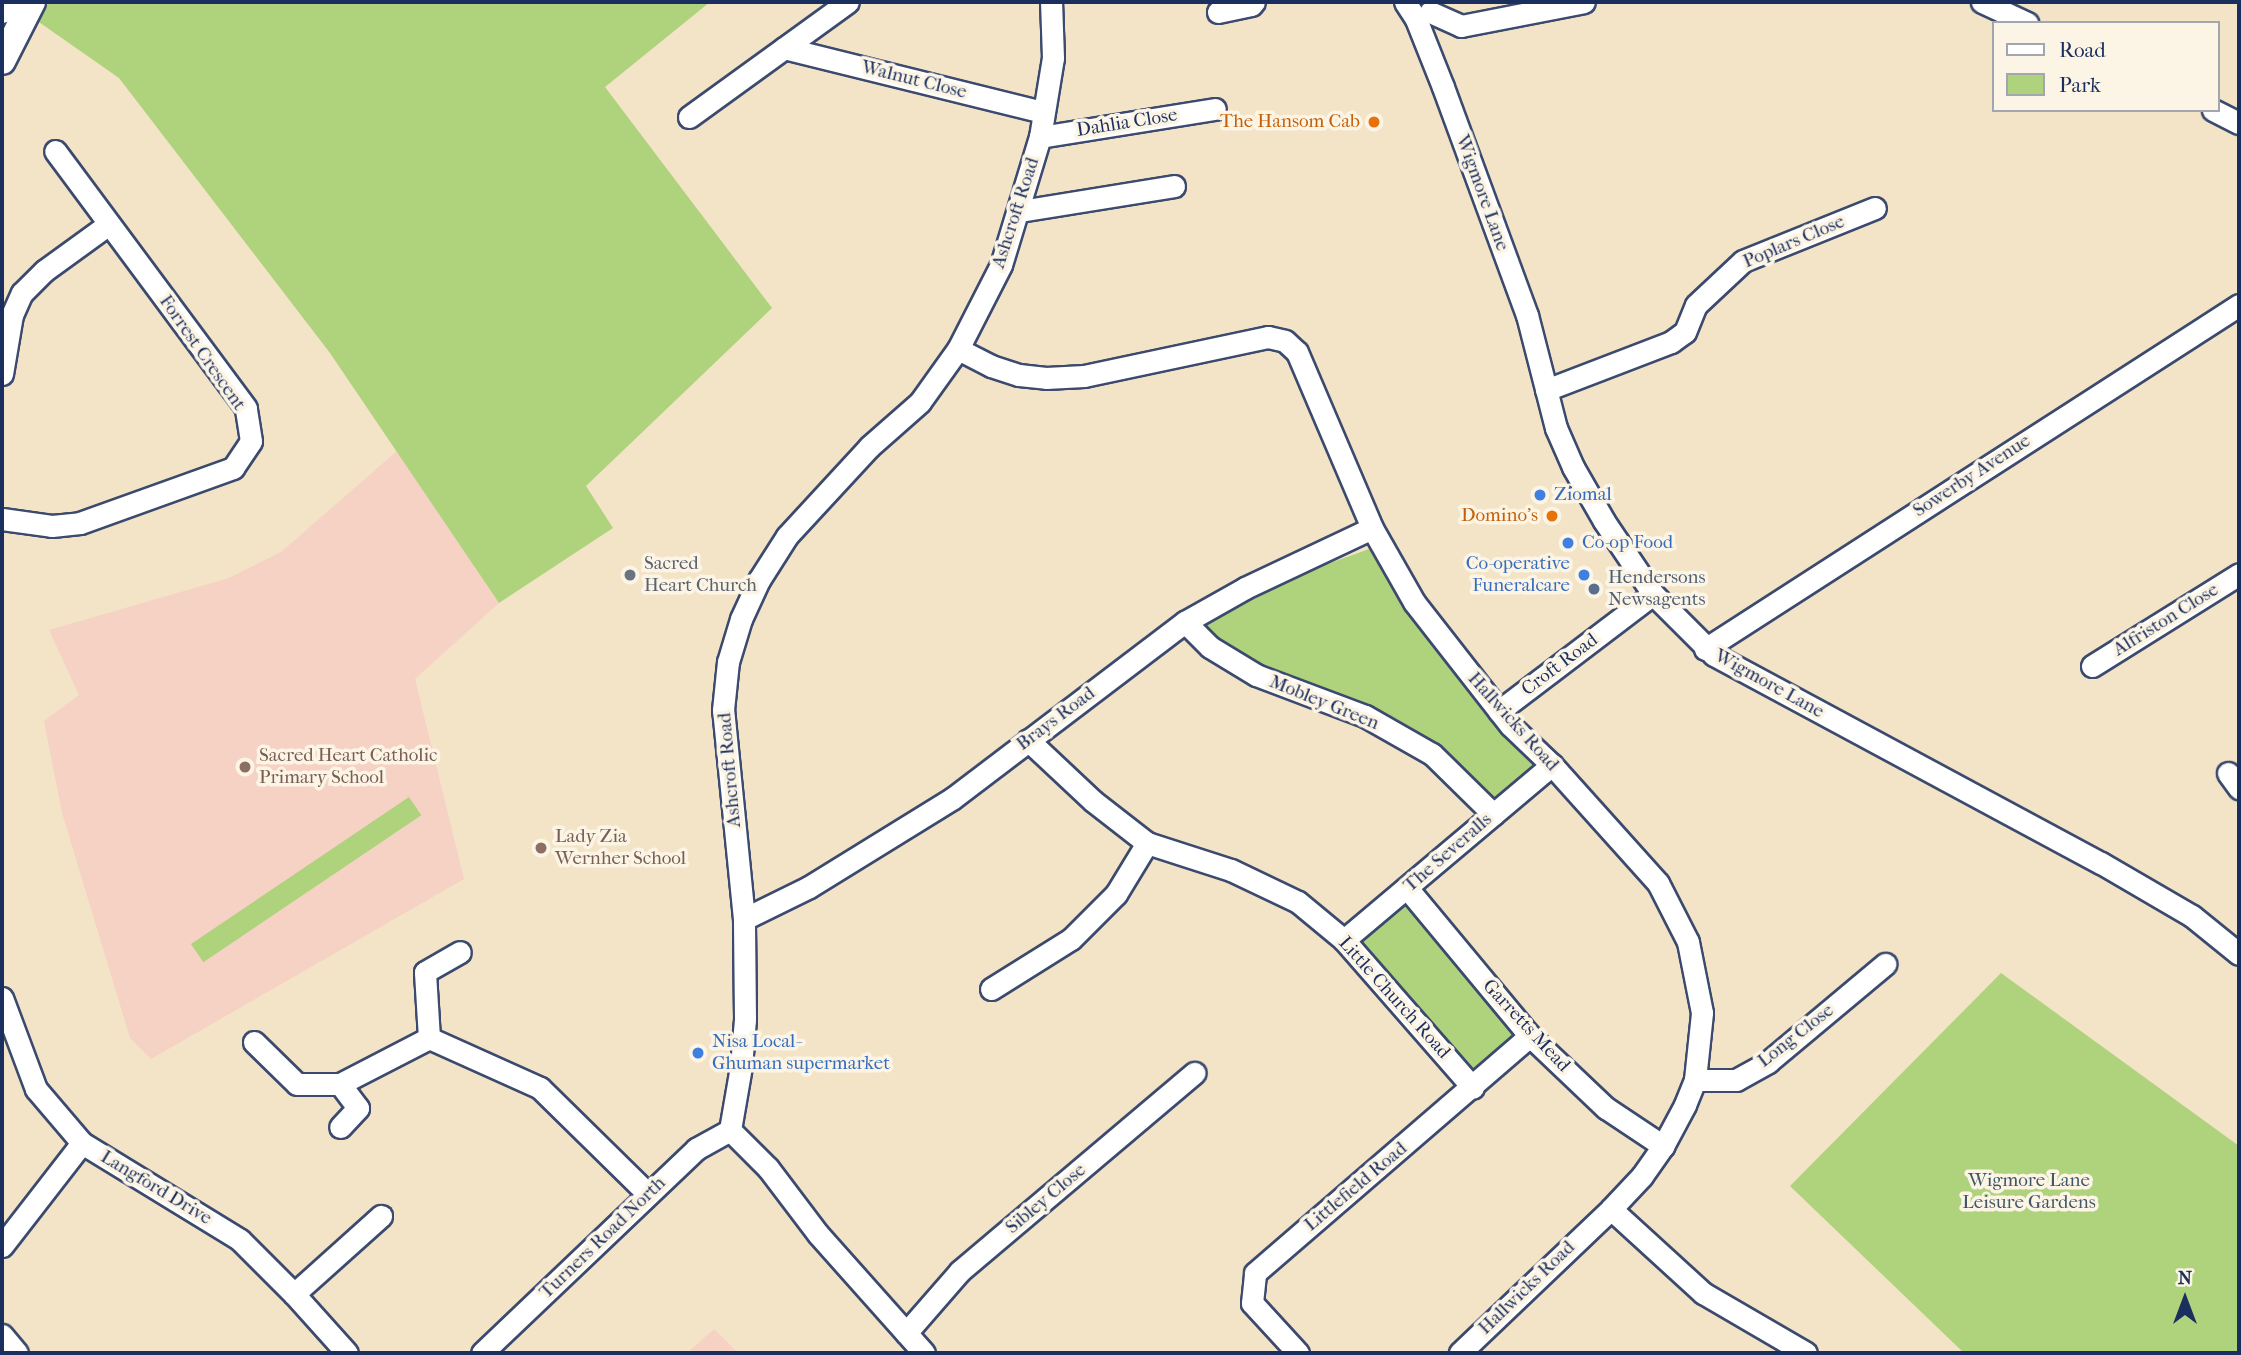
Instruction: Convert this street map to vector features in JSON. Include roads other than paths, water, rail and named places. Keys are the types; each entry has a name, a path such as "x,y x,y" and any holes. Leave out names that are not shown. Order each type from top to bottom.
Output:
{"main road":[{"path":"2,10 6,2"},
{"path":"2,61 32,2"}],"street":[{"path":"689,117 848,2"},
{"name":"Ashcroft Road","path":"730,1130 741,1066 745,1018 744,919 723,710 728,662 741,619 759,580 787,536 869,447 920,402 958,349 1001,265 1020,211 1040,136 1053,58 1051,2"},
{"path":"1218,12 1254,2"},
{"path":"1422,9 1461,26 1584,2"},
{"path":"1982,2 2023,21"},
{"name":"Wigmore Lane","path":"1422,9 1527,315 1556,428 1573,467 1604,521 1653,594 1705,649 2102,863 2192,916 2239,954"},
{"name":"Walnut Close","path":"785,48 1044,112"},
{"name":"Dahlia Close","path":"1040,136 1215,109"},
{"path":"2217,112 2239,122"},
{"name":"Forrest Crescent","path":"2,519 52,526 80,523 233,468 251,441 246,408 55,151"},
{"path":"1020,211 1174,186"},
{"name":"Poplars Close","path":"1546,390 1671,342 1685,332 1696,305 1743,261 1875,208"},
{"path":"2,374 12,315 22,293 44,271 109,224"},
{"name":"Sowerby Avenue","path":"1705,649 2239,305"},
{"name":"Hallwicks Road","path":"958,349 990,366 1019,375 1046,378 1095,374 1268,337 1285,341 1297,352 1372,528 1414,602 1500,711 1658,883 1688,942 1702,1013 1695,1080 1663,1146 1642,1176 1611,1209 1460,1353"},
{"name":"Brays Road","path":"744,919 808,887 953,798 1185,622 1245,588 1372,528"},
{"name":"Alfriston Close","path":"2092,666 2239,574"},
{"name":"Croft Road","path":"1500,711 1653,594"},
{"name":"Mobley Green","path":"1185,622 1210,647 1256,675 1365,716 1432,754 1493,814"},
{"name":"Little Church Road","path":"1028,740 1093,801 1147,844 1231,870 1298,902 1345,940 1473,1088"},
{"name":"The Severalls","path":"1345,940 1552,765"},
{"path":"991,989 1071,939 1116,894 1147,844"},
{"name":"Garretts Mead","path":"1407,888 1530,1035 1606,1108 1663,1146"},
{"path":"429,1038 425,972 460,952"},
{"name":"Long Close","path":"1695,1080 1736,1080 1768,1062 1885,964"},
{"name":"Langford Drive","path":"2,998 36,1088 82,1143 240,1240 347,1353"},
{"name":"Littlefield Road","path":"1298,1353 1252,1303 1255,1273 1473,1088 1530,1035"},
{"path":"254,1042 297,1084 340,1084 429,1038"},
{"path":"429,1038 540,1088 648,1194"},
{"name":"Sibley Close","path":"906,1333 960,1272 1194,1073"},
{"path":"340,1084 358,1108 340,1127"},
{"path":"730,1130 768,1168 818,1234 924,1353"},
{"name":"Turners Road North","path":"482,1353 696,1149 730,1130"},
{"path":"2,1247 82,1143"},
{"path":"1611,1209 1703,1293 1796,1351"},
{"path":"294,1294 381,1216"},
{"path":"2,1335 17,1353"}],"place":[{"name":"The Hansom Cab","path":"1374,122"},
{"name":"Ziomal","path":"1540,495"},
{"name":"Domino's","path":"1552,516"},
{"name":"Co-op Food","path":"1568,543"},
{"name":"Sacred Heart Church","path":"630,575"},
{"name":"Co-operative Funeralcare","path":"1584,575"},
{"name":"Hendersons Newsagents","path":"1594,589"},
{"name":"Sacred Heart Catholic Primary School","path":"245,767"},
{"name":"Lady Zia Wernher School","path":"541,848"},
{"name":"Nisa Local- Ghuman supermarket","path":"698,1053"}],"park label":[{"name":"Wigmore Lane Leisure Gardens","path":"2029,1192"}]}
